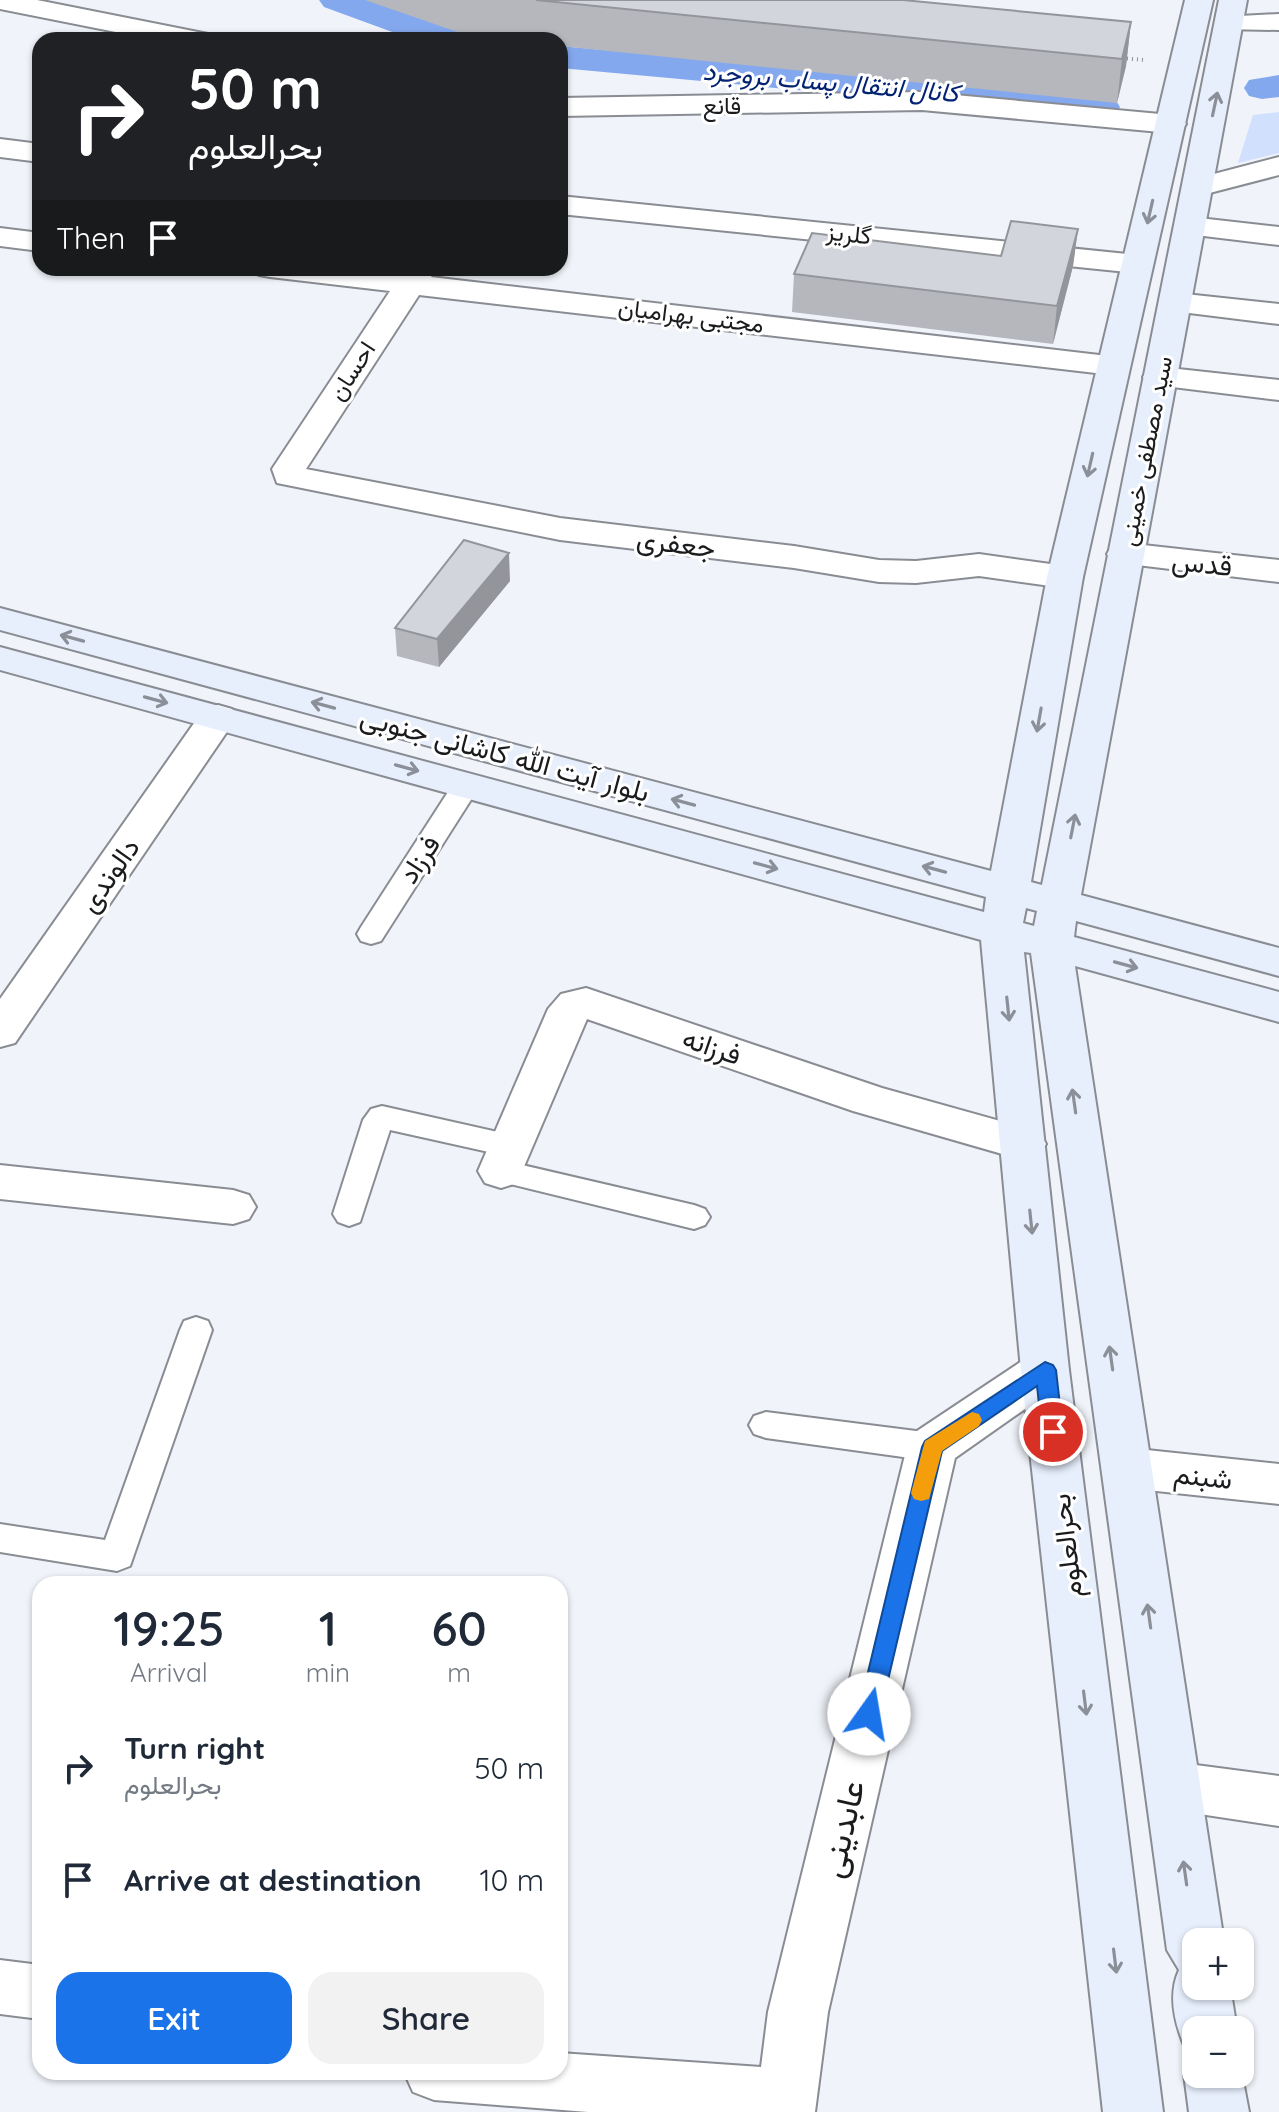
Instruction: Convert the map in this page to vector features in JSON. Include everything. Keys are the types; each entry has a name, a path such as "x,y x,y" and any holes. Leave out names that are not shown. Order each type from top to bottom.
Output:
{"main road":[{"name":"سید مصطفی خمینی","path":"1001,931 1065,577 1199,0"},
{"name":"سید مصطفی خمینی","path":"1055,924 1232,12"},
{"path":"1167,139 1201,173"},
{"name":"بلوار آیت الله کاشانی جنوبی","path":"0,619 1009,889 1055,924"},
{"name":"بلوار آیت الله کاشانی جنوبی","path":"0,658 1001,931 1055,924"},
{"path":"1055,924 1279,962"},
{"path":"1055,924 1279,1007"},
{"path":"1055,924 1193,1928"},
{"name":"بحرالعلوم","path":"1001,931 1045,1370 1133,2112"},
{"path":"1216,2088 1219,2112"}],"street":[{"path":"0,1 157,32"},
{"path":"1232,12 1279,22"},
{"name":"قانع","path":"568,107 922,101 1167,139"},
{"path":"0,148 32,152"},
{"path":"1201,173 1279,166"},
{"name":"گلریز","path":"568,206 1137,264"},
{"path":"1190,226 1279,236"},
{"path":"0,237 32,241"},
{"name":"مجتبی بهرامیان","path":"415,276 1113,365"},
{"name":"احسان","path":"289,476 289,469 415,276"},
{"path":"1176,303 1279,314"},
{"path":"1160,377 1279,390"},
{"name":"جعفری","path":"289,476 560,529 794,557 879,571 916,572 979,565 1065,577"},
{"name":"قدس","path":"1125,554 1279,571"},
{"name":"دالوندی","path":"0,1032 218,717"},
{"name":"فرزانه","path":"506,1158 570,1009 586,1003 869,1100 1023,1144"},
{"path":"0,1182 233,1207"},
{"path":"932,1447 1045,1370"},
{"name":"عابدینی","path":"786,2105 798,2012 932,1447"},
{"name":"شبنم","path":"1128,1468 1279,1484"},
{"path":"1173,1786 1279,1801"},
{"path":"0,1987 32,1991"},
{"path":"519,2080 786,2105"}],"lane":[{"name":"فرزاد","path":"371,934 467,784"},
{"path":"349,1214 378,1120 382,1117 694,1217"},
{"path":"0,1538 117,1556 196,1330"},
{"path":"766,1425 932,1447"}],"path":[{"path":"1122,58 1185,64"}],"shaded area":[{"path":"1279,112 1279,153 1238,163 1253,115"}],"building":[{"path":"536,0 903,0 1131,22 1122,59"},
{"path":"1011,221 1078,229 1057,306 794,274 812,233 1001,256"},
{"path":"464,540 509,553 437,639 395,628"}],"waterway":[{"name":"کانال انتقال پساب بروجرد","path":"336,0 426,32"},
{"name":"کانال انتقال پساب بروجرد","path":"568,58 1102,107"},
{"name":"کانال انتقال پساب بروجرد","path":"1262,88 1279,86"}],"slow traffic":[{"path":"921,1493 932,1447 972,1420"}],"route":[{"path":"869,1714 932,1447 1045,1370 1053,1432"}]}
